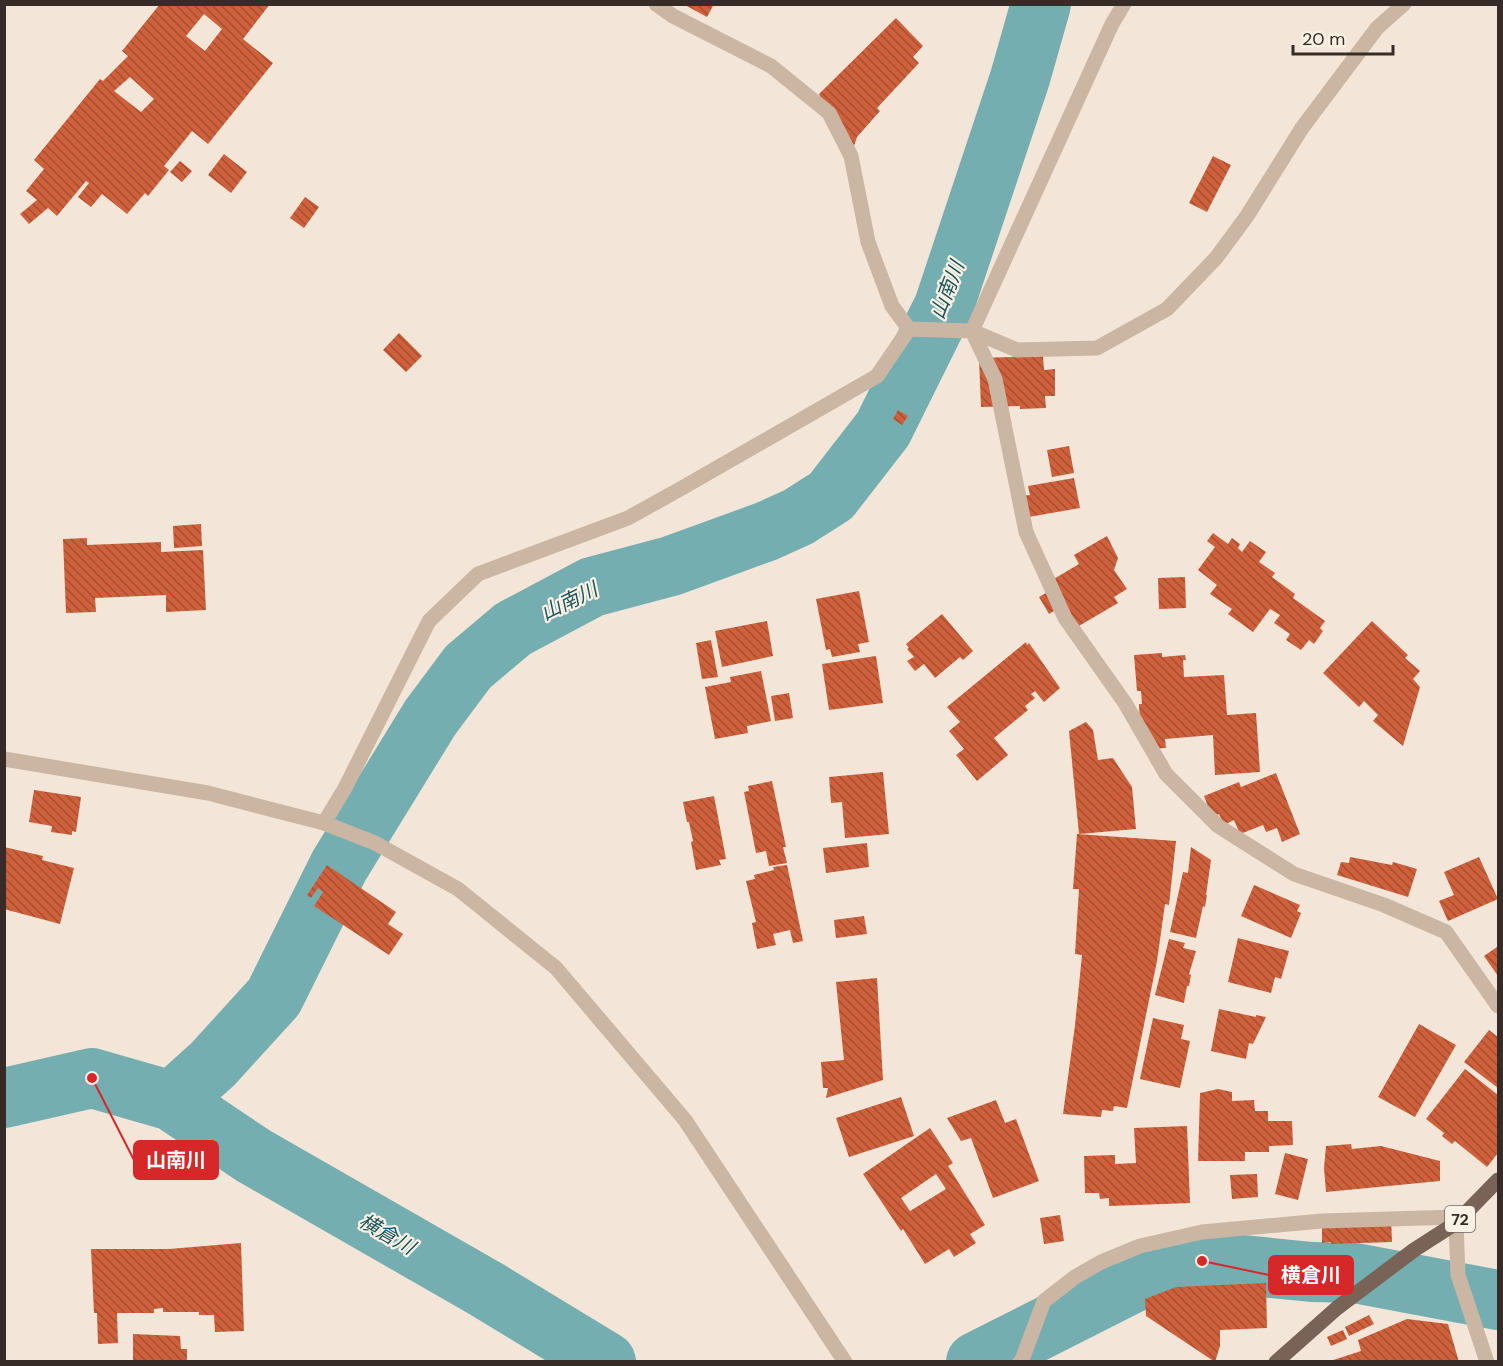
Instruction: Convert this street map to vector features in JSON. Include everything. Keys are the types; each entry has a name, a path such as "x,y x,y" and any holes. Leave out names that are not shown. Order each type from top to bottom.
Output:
{"main road":[{"name":"72","path":"1276,1362 1337,1308 1414,1250 1456,1223 1498,1180"}],"street":[{"path":"656,4 673,16 771,66 829,112 851,156 867,242 892,306 909,329"},
{"path":"1124,4 1112,24 972,331 994,379 1026,532 1065,618 1125,703 1166,774 1218,826 1294,874 1384,905 1446,932 1498,1006"},
{"path":"909,329 972,331 1017,350 1097,348 1167,309 1216,258 1248,216 1302,128 1377,28 1404,4"},
{"path":"324,823 345,788 429,621 478,574 628,518 692,482 878,375 909,329"},
{"path":"4,759 208,794 324,823 375,843 458,889 556,968 685,1120 845,1362"},
{"path":"1021,1361 1044,1301 1101,1262 1140,1246 1202,1232 1322,1221 1457,1217 1458,1275 1487,1362"}],"building":[{"path":"160,4 270,4 243,39 273,63 208,144 192,131 164,166 169,170 148,196 145,193 127,214 102,194 91,207 78,197 89,183 86,181 57,216 48,208 29,224 20,214 37,200 26,191 44,169 34,160 100,79 103,81 128,56 122,51","holes":["204,14 222,29 205,51 186,36","130,77 154,99 141,112 114,91"]},
{"path":"683,4 714,4 707,17"},
{"path":"896,18 923,46 913,57 919,63 877,108 880,111 857,137 849,161 819,94"},
{"path":"224,154 247,172 231,193 208,175"},
{"path":"1213,156 1231,165 1207,212 1189,203"},
{"path":"180,161 192,171 182,182 170,172"},
{"path":"305,197 319,207 304,228 290,218"},
{"path":"399,333 422,356 406,372 383,350"},
{"path":"1043,356 1044,370 1055,369 1055,396 1045,396 1046,408 981,407 979,358"},
{"path":"898,410 908,416 902,425 893,419"},
{"path":"1069,446 1074,473 1052,477 1047,450"},
{"path":"1074,478 1080,508 1023,518 1019,496 1030,495 1028,486"},
{"path":"201,524 202,546 174,548 173,526"},
{"path":"1213,533 1228,544 1232,538 1240,544 1238,548 1242,552 1250,541 1266,552 1259,562 1275,573 1272,577 1295,594 1293,598 1325,621 1320,628 1323,631 1314,644 1309,640 1301,650 1286,640 1290,634 1274,623 1280,615 1270,609 1253,632 1228,614 1232,609 1210,594 1217,585 1198,570 1215,547 1207,541"},
{"path":"1107,536 1118,558 1114,570 1127,589 1114,597 1118,603 1067,633 1054,611 1049,614 1039,597 1051,590 1047,583 1079,564 1074,555"},
{"path":"87,538 87,545 161,542 161,552 203,550 206,610 166,612 166,595 95,598 96,612 66,613 63,539"},
{"path":"1185,577 1186,608 1159,609 1158,578"},
{"path":"859,591 869,642 858,644 860,652 832,657 830,649 826,650 816,599"},
{"path":"942,614 973,651 963,660 960,657 935,678 924,664 915,671 907,661 914,657 906,644"},
{"path":"767,621 773,656 722,667 715,631"},
{"path":"1372,621 1408,655 1405,658 1420,671 1413,679 1420,687 1403,746 1373,721 1378,715 1364,701 1359,707 1323,673"},
{"path":"711,640 718,677 702,679 696,643"},
{"path":"1026,642 1027,645 1029,643 1060,688 1044,702 1035,691 1031,694 1035,698 1025,706 1028,710 994,738 1008,755 977,781 956,755 964,749 949,731 960,722 947,707"},
{"path":"1162,653 1162,657 1185,655 1184,677 1224,675 1227,715 1256,713 1260,772 1215,775 1213,735 1165,739 1166,748 1146,749 1140,726 1141,691 1137,691 1134,655"},
{"path":"876,656 883,703 829,710 822,664"},
{"path":"761,671 771,721 747,726 748,733 715,739 705,687 731,682 730,677"},
{"path":"789,693 793,718 775,721 771,696"},
{"path":"1086,722 1093,730 1098,760 1113,758 1132,787 1136,829 1079,834 1069,731"},
{"path":"883,772 889,834 845,838 842,802 831,803 829,777"},
{"path":"1276,773 1300,834 1282,842 1277,828 1266,832 1263,825 1240,834 1234,820 1224,825 1219,814 1212,817 1204,796 1239,782 1241,787"},
{"path":"772,781 786,847 783,847 787,863 769,866 766,851 756,853 744,792 749,791 748,786"},
{"path":"34,790 81,797 76,832 72,831 72,835 51,832 52,826 29,822"},
{"path":"714,796 726,859 719,860 721,865 696,870 691,842 693,841 683,802"},
{"path":"1077,834 1176,841 1169,905 1165,904 1157,961 1127,1108 1114,1106 1113,1111 1102,1110 1101,1117 1063,1114 1082,955 1075,954 1079,889 1073,889"},
{"path":"867,843 869,867 826,873 823,848"},
{"path":"4,847 43,856 42,860 74,868 60,924 4,909"},
{"path":"1191,847 1211,860 1205,907 1203,906 1196,938 1170,932 1183,872 1188,873"},
{"path":"1350,857 1392,865 1393,862 1417,869 1408,897 1337,875 1341,862 1349,863"},
{"path":"1479,857 1498,899 1448,921 1439,901 1454,895 1444,872"},
{"path":"327,865 396,912 388,924 403,934 389,955 314,906 323,892 318,888 311,898 307,895"},
{"path":"787,865 803,941 793,943 790,930 773,934 776,945 757,949 752,923 756,922 746,881 755,879 754,875 774,870 773,867"},
{"path":"1254,885 1300,905 1297,911 1301,913 1291,938 1241,916"},
{"path":"864,916 867,934 836,938 834,920"},
{"path":"1238,938 1289,951 1281,979 1275,977 1271,993 1228,982"},
{"path":"1169,939 1185,943 1183,948 1196,951 1184,1003 1155,995"},
{"path":"1498,948 1498,976 1484,956"},
{"path":"877,978 883,1080 826,1098 828,1088 823,1088 821,1062 844,1060 836,982"},
{"path":"1219,1009 1266,1017 1253,1044 1249,1043 1246,1059 1211,1051"},
{"path":"1153,1018 1184,1025 1181,1039 1190,1041 1180,1088 1140,1079"},
{"path":"1419,1024 1456,1045 1415,1117 1378,1097"},
{"path":"1489,1030 1498,1037 1498,1088 1464,1062"},
{"path":"1465,1069 1498,1095 1498,1153 1487,1167 1455,1141 1452,1144 1442,1136 1444,1133 1426,1119"},
{"path":"1218,1089 1232,1092 1232,1101 1254,1100 1255,1111 1268,1111 1268,1121 1292,1121 1293,1145 1269,1146 1269,1152 1245,1152 1245,1161 1198,1161 1200,1093"},
{"path":"901,1097 914,1136 849,1157 836,1118"},
{"path":"996,1100 1005,1123 1016,1119 1039,1181 993,1198 971,1138 961,1141 947,1118"},
{"path":"1187,1126 1190,1203 1109,1206 1109,1198 1100,1199 1099,1193 1085,1193 1084,1156 1115,1155 1115,1164 1136,1163 1134,1128"},
{"path":"930,1128 953,1163 948,1166 985,1225 970,1234 976,1243 954,1257 949,1249 925,1264 863,1174","holes":["936,1174 946,1189 910,1211 901,1198"]},
{"path":"1351,1144 1352,1149 1381,1146 1440,1161 1440,1181 1326,1192 1324,1168 1326,1146"},
{"path":"1285,1153 1308,1159 1298,1200 1275,1194"},
{"path":"1257,1174 1258,1197 1232,1199 1230,1175"},
{"path":"1060,1215 1064,1241 1044,1244 1040,1218"},
{"path":"1391,1217 1392,1242 1322,1243 1322,1226"},
{"path":"241,1243 244,1331 215,1332 214,1315 199,1315 199,1312 163,1312 163,1308 154,1309 154,1313 117,1313 118,1343 98,1344 91,1249 169,1249"},
{"path":"1266,1283 1267,1328 1220,1330 1220,1346 1215,1362 1146,1316 1145,1299 1176,1287"},
{"path":"1369,1315 1374,1324 1349,1336 1345,1327"},
{"path":"1407,1319 1448,1324 1459,1362 1327,1362 1361,1351 1358,1340"},
{"path":"1343,1330 1347,1339 1331,1346 1327,1337"},
{"path":"133,1334 180,1336 181,1349 187,1349 187,1362 133,1362"}],"waterway":[{"name":"山南川","path":"172,1101 213,1064 274,997 339,866 430,718 468,667 513,629 592,587 671,566 767,531 798,517 831,496 883,429 944,306 1020,78 1041,4"},
{"name":"横倉川","path":"4,1098 92,1078 172,1101 254,1156 486,1289 606,1362"},
{"name":"横倉川","path":"976,1362 1148,1275 1202,1261 1312,1272 1355,1273 1498,1300"}],"place":[{"name":"山南川","path":"92,1078"},
{"name":"横倉川","path":"1202,1261"}]}
